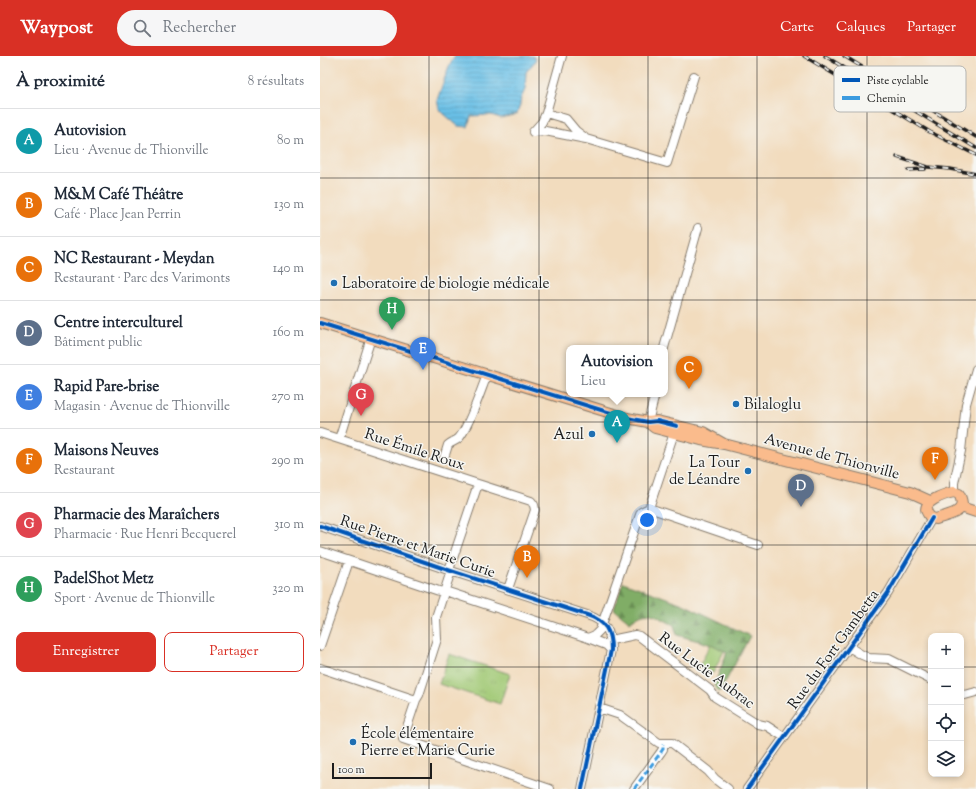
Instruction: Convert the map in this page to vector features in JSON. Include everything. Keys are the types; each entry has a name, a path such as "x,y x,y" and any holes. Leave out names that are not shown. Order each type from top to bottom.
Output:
{"main road":[{"name":"Avenue de Thionville","path":"320,323 626,418 648,422 657,421 675,429 703,432 724,444 910,492 930,501"},
{"path":"954,492 959,494 962,500 962,507 959,511 936,519 929,516 926,511 926,505 930,501 954,492"},
{"path":"962,507 976,512"}],"street":[{"path":"562,56 546,113 542,122 533,132 545,131 586,139 667,163 694,76"},
{"path":"546,113 566,119 576,131 586,139"},
{"path":"665,345 698,228"},
{"path":"340,439 371,338"},
{"path":"954,492 954,483 961,451 966,404 976,369"},
{"path":"444,458 448,445 457,440 464,430 478,401 487,375"},
{"path":"648,422 654,397"},
{"path":"588,638 595,635 600,630 603,623 641,512 649,508 675,429"},
{"name":"Rue Émile Roux","path":"320,433 530,501 534,505 535,510 508,589"},
{"path":"478,484 436,617 437,639 403,739 550,789"},
{"path":"649,508 758,545"},
{"name":"Rue du Fort Gambetta","path":"747,789 888,593 932,518"},
{"name":"Rue Pierre et Marie Curie","path":"320,526 450,571 597,618 603,623"},
{"path":"320,551 588,638 606,645 611,650"},
{"path":"320,646 349,561"},
{"path":"582,789 611,650 611,640 603,623"},
{"name":"Rue Lucie Aubrac","path":"611,640 635,635 639,636 710,690 715,697 758,724 767,726 784,737"},
{"path":"849,647 869,658 889,659 928,678"},
{"path":"320,668 416,700"},
{"path":"964,695 976,692"},
{"path":"599,708 620,715 655,741 663,744 669,742 679,748 708,771 727,789"},
{"path":"634,789 663,749 663,744"}],"green space":[{"path":"623,582 683,604 750,636 720,692 714,686 727,652 706,643 677,635 674,625 652,614 642,614 630,622 614,609"},
{"path":"711,644 724,651 713,673 699,666"},
{"path":"449,654 510,674 500,704 439,684"}],"water":[{"path":"455,56 533,56 536,60 526,72 525,90 521,98 517,114 501,118 491,115 471,116 468,127 458,126 443,113 439,109 437,100 449,66"}],"railway":[{"path":"804,56 834,74"},
{"path":"825,56 841,66"},
{"path":"844,56 860,66"},
{"path":"897,112 930,132 976,155"},
{"path":"917,112 976,148"},
{"path":"935,112 976,137"},
{"path":"897,157 928,167 976,174"},
{"path":"908,170 925,169"}],"marked path":[{"path":"634,789 663,749 663,744"}],"cycle path":[{"path":"320,323 627,418 648,422 657,421 677,426"},
{"path":"747,789 888,593 932,518"},
{"path":"320,526 451,571 593,617 603,624 610,637 611,650 582,789"}],"place":[{"name":"Laboratoire de biologie médicale","path":"334,283"},
{"name":"PadelShot Metz","path":"392,330"},
{"name":"Rapid Pare-brise","path":"423,370"},
{"name":"NC Restaurant - Meydan","path":"689,389"},
{"name":"Bilaloglu","path":"736,404"},
{"name":"Pharmacie des Maraîchers","path":"361,416"},
{"name":"Azul","path":"592,434"},
{"name":"Autovision","path":"617,443"},
{"name":"La Tour de Léandre","path":"748,471"},
{"name":"Maisons Neuves","path":"935,480"},
{"name":"Centre interculturel","path":"801,507"},
{"name":"M&M Café Théâtre","path":"527,578"},
{"name":"École élémentaire Pierre et Marie Curie","path":"353,742"}]}
